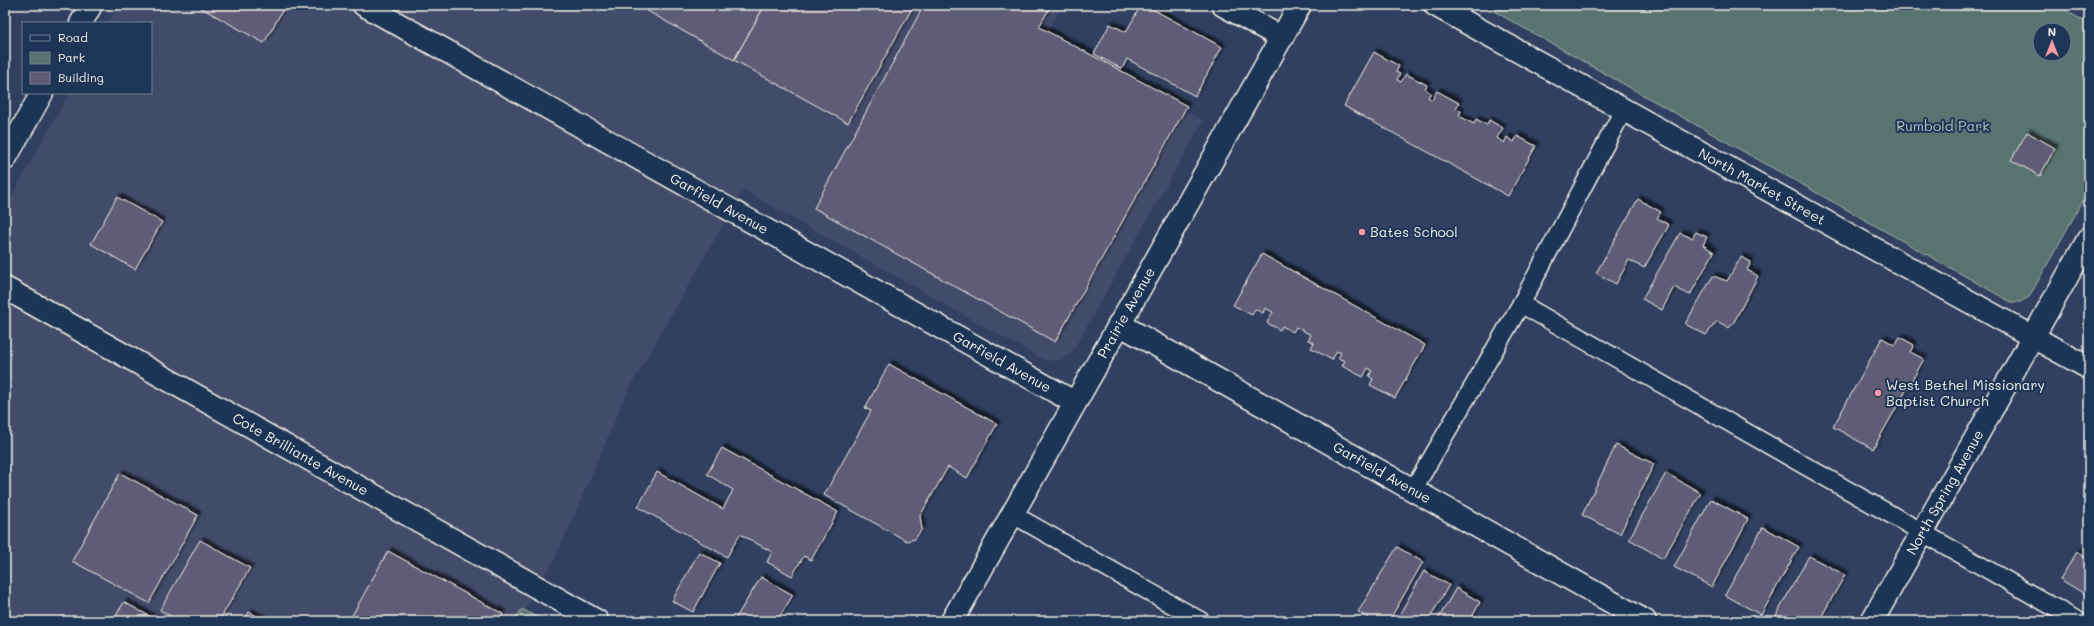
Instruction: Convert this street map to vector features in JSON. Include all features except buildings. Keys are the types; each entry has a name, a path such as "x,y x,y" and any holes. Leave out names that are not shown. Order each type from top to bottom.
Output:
{"street":[{"path":"82,22 91,5"},
{"name":"Garfield Avenue","path":"364,5 1074,402"},
{"path":"1223,5 1282,38"},
{"name":"Prairie Avenue","path":"952,621 1074,402 1300,5"},
{"name":"North Market Street","path":"1435,5 2089,368"},
{"path":"5,159 41,94"},
{"name":"North Spring Avenue","path":"1872,621 2032,336 2089,238"},
{"name":"Cote Brilliante Avenue","path":"5,288 597,621"},
{"name":"Garfield Avenue","path":"1119,324 1645,621"}],"lane":[{"path":"1413,490 1521,304 1624,109"},
{"path":"1521,304 2078,621"},
{"path":"1012,514 1201,621"}],"shaded area":[{"path":"118,5 1062,5 1047,32 1203,121 1071,354 1058,361 1044,360 743,190 627,392 558,553 518,621 5,621 5,209 68,94 152,94 152,22 109,22"}],"green space":[{"name":"Rumbold Park","path":"1483,5 2056,5 2089,24 2089,190 2029,297 2020,302 2011,302"},
{"path":"522,609 544,621 514,621"}],"place":[{"name":"Bates School","path":"1362,232"},
{"name":"West Bethel Missionary Baptist Church","path":"1878,393"}]}
